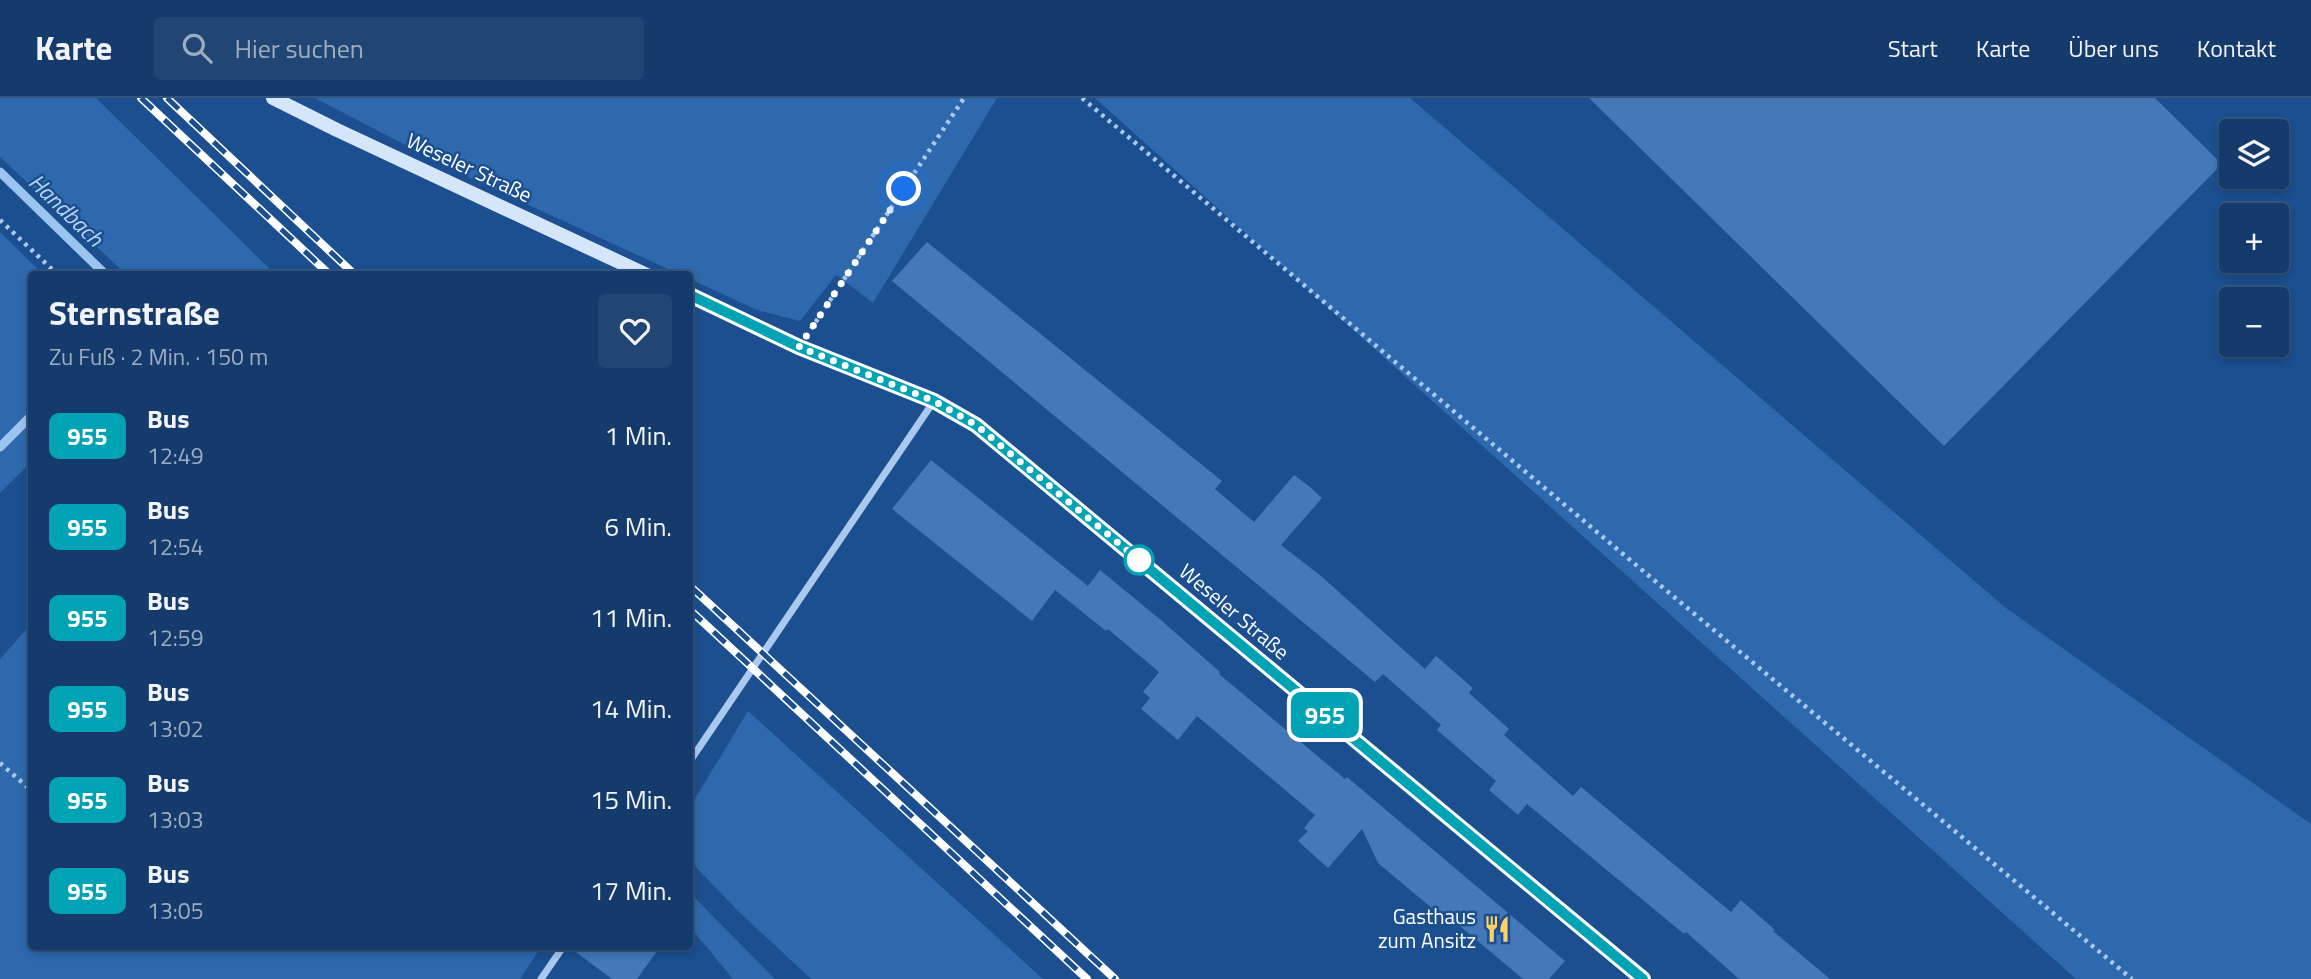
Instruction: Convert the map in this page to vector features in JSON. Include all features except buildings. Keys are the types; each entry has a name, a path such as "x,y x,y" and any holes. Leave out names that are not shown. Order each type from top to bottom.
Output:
{"main road":[{"name":"Weseler Straße","path":"273,98 638,271"},
{"name":"Weseler Straße","path":"693,296 799,347 934,401 976,425 1643,979"}],"street":[{"path":"693,757 934,401"},
{"path":"541,979 561,950"}],"path":[{"path":"799,347 964,98"},
{"path":"1082,98 2132,979"},
{"path":"0,220 54,271"},
{"path":"0,763 28,788"}],"shaded area":[{"path":"0,98 96,98 272,271 123,271 0,157"},
{"path":"315,98 997,98 873,303 836,275 800,321 757,310 693,280 693,271 672,271 459,173"},
{"path":"1095,98 1410,98 2006,608 2311,824 2311,979 2076,979"},
{"path":"0,232 40,271 28,271 28,465 0,493"},
{"path":"28,627 28,950 539,950 520,979 0,979 0,659"},
{"path":"748,711 1043,979 811,979 738,911 693,864 693,802"},
{"path":"693,896 775,979 733,979 693,931"}],"waterway":[{"name":"Handbach","path":"0,172 102,271"},
{"path":"0,447 28,419"}],"railway":[{"path":"141,98 326,271"},
{"path":"167,98 351,271"},
{"path":"693,589 1115,979"},
{"path":"693,613 1087,979"}],"bus line":[{"name":"955","path":"693,296 799,347 934,401 976,425 1643,979"}],"place":[{"name":"Gasthaus zum Ansitz","path":"1497,929"}],"route":[{"path":"904,189 799,347 934,401 976,425 1146,566 1139,560"}]}
